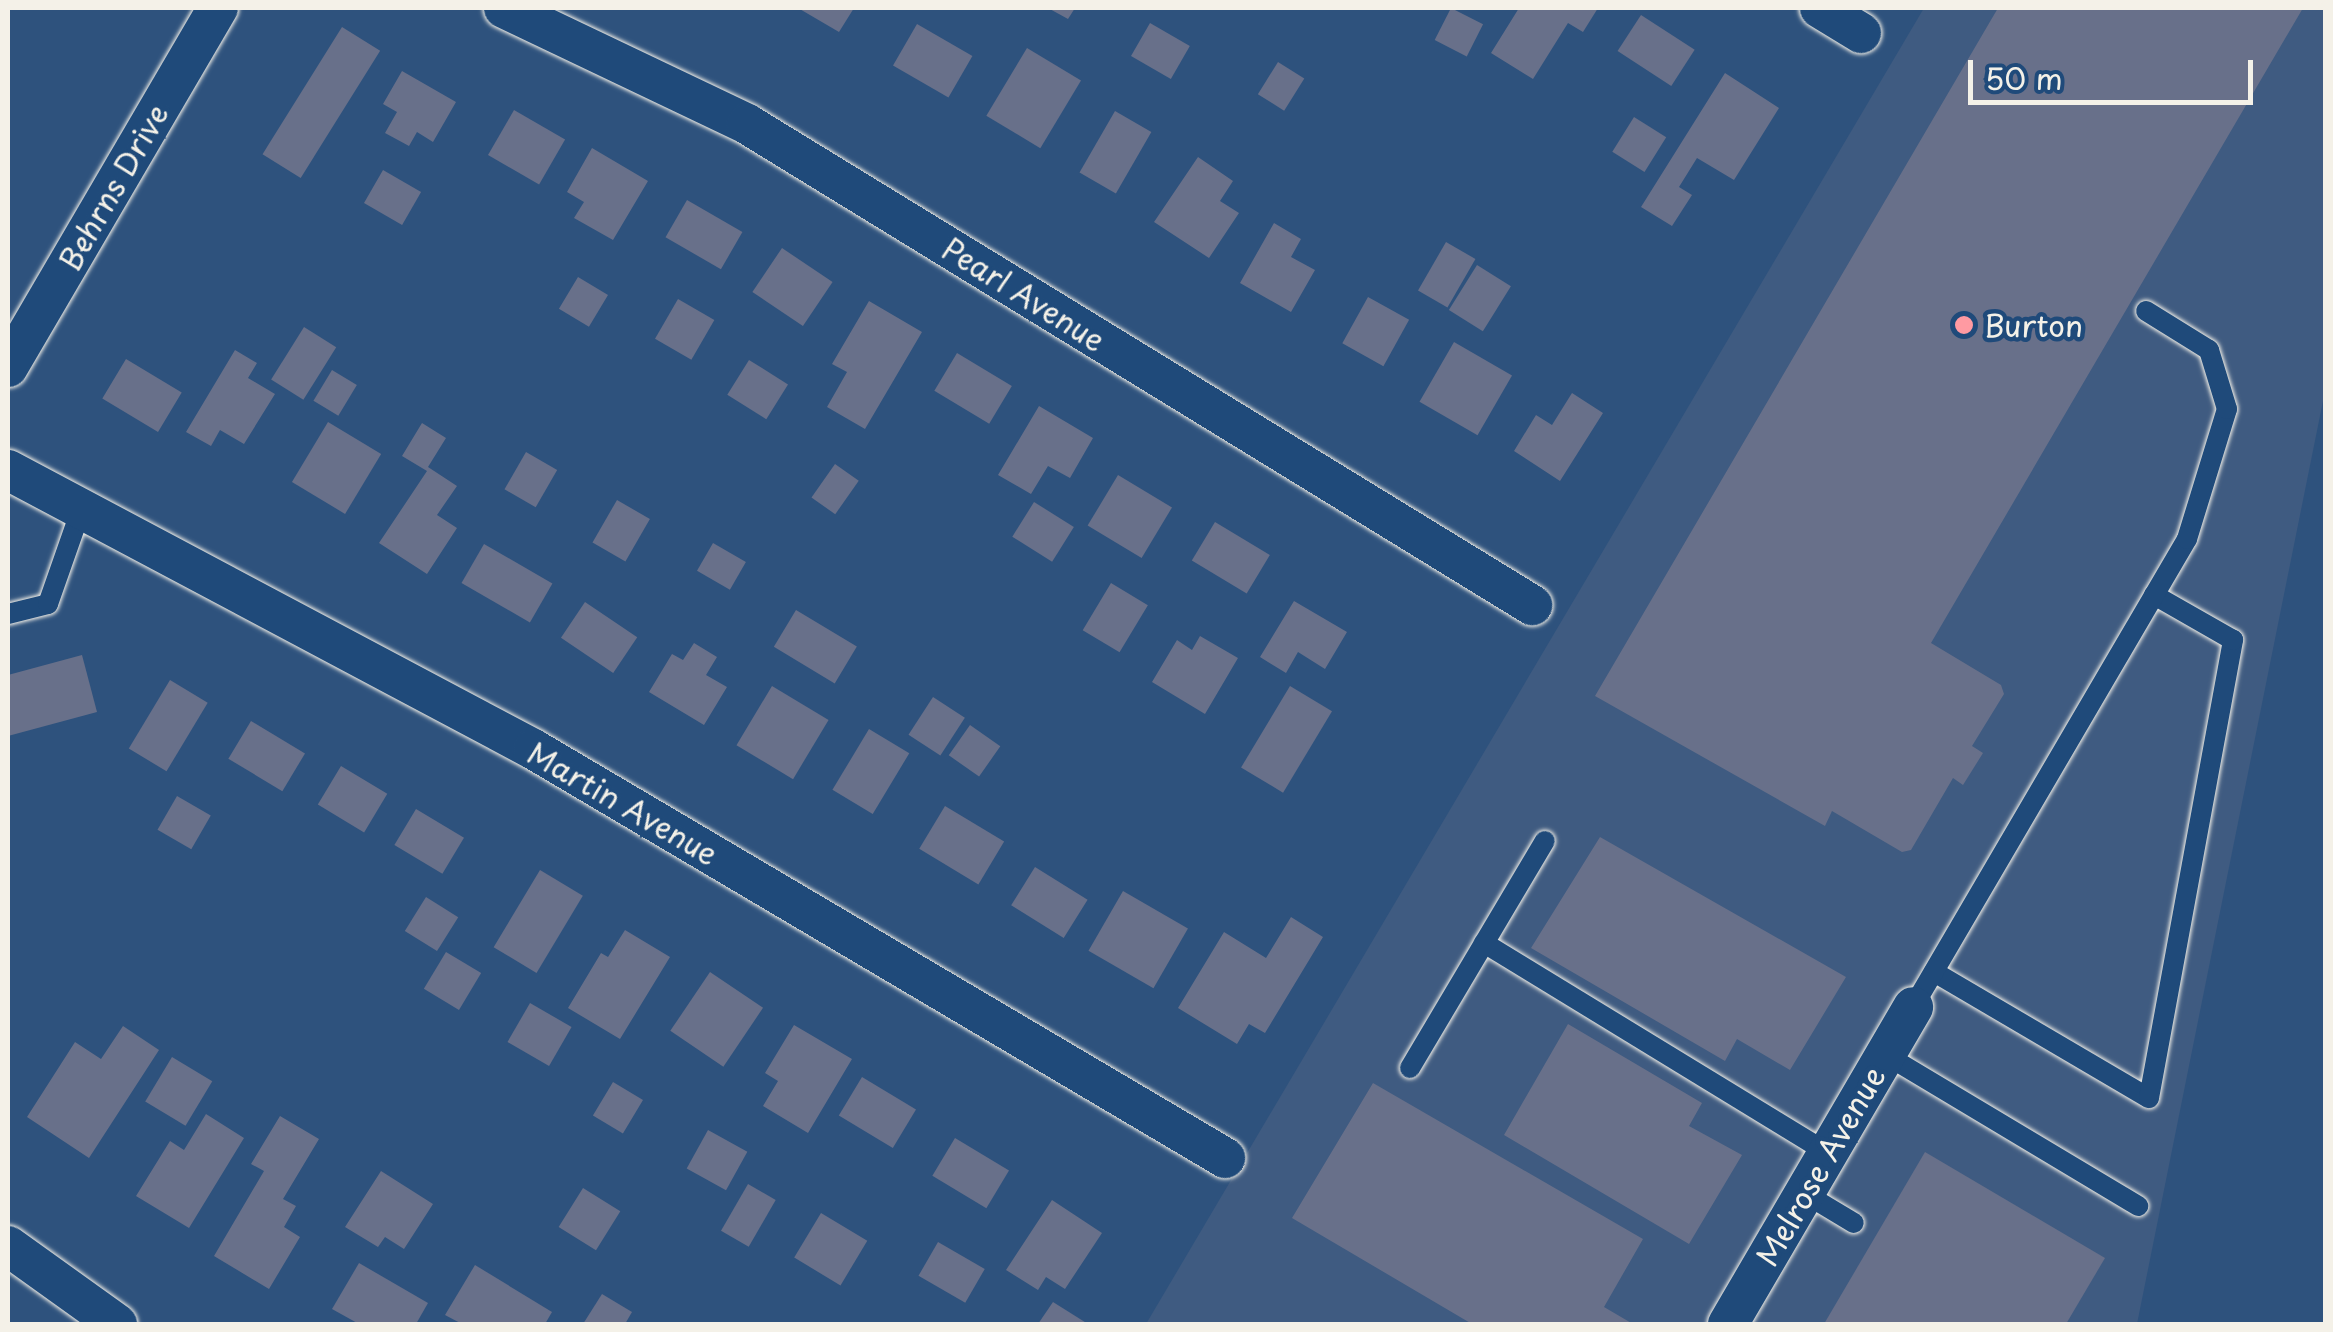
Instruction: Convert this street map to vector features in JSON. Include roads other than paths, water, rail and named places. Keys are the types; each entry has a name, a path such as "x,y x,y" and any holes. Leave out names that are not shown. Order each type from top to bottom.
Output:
{"street":[{"name":"Behrns Drive","path":"8,367 218,8"},
{"name":"Pearl Avenue","path":"504,8 747,124 1532,605"},
{"path":"1820,8 1861,33"},
{"name":"Martin Avenue","path":"8,470 533,749 1225,1158"},
{"name":"Melrose Avenue","path":"1728,1324 1913,1007"},
{"path":"8,1246 117,1324"}],"lane":[{"path":"1913,1007 2187,539 2227,410 2209,350 2146,311"},
{"path":"8,614 48,604 81,510"},
{"path":"1934,972 2149,1098 2232,640 2154,595"},
{"path":"1410,1068 1545,841"},
{"path":"1484,944 1828,1153"},
{"path":"1886,1054 2138,1206"},
{"path":"1804,1193 1854,1223"}],"place":[{"name":"Burton","path":"1964,325"}]}
